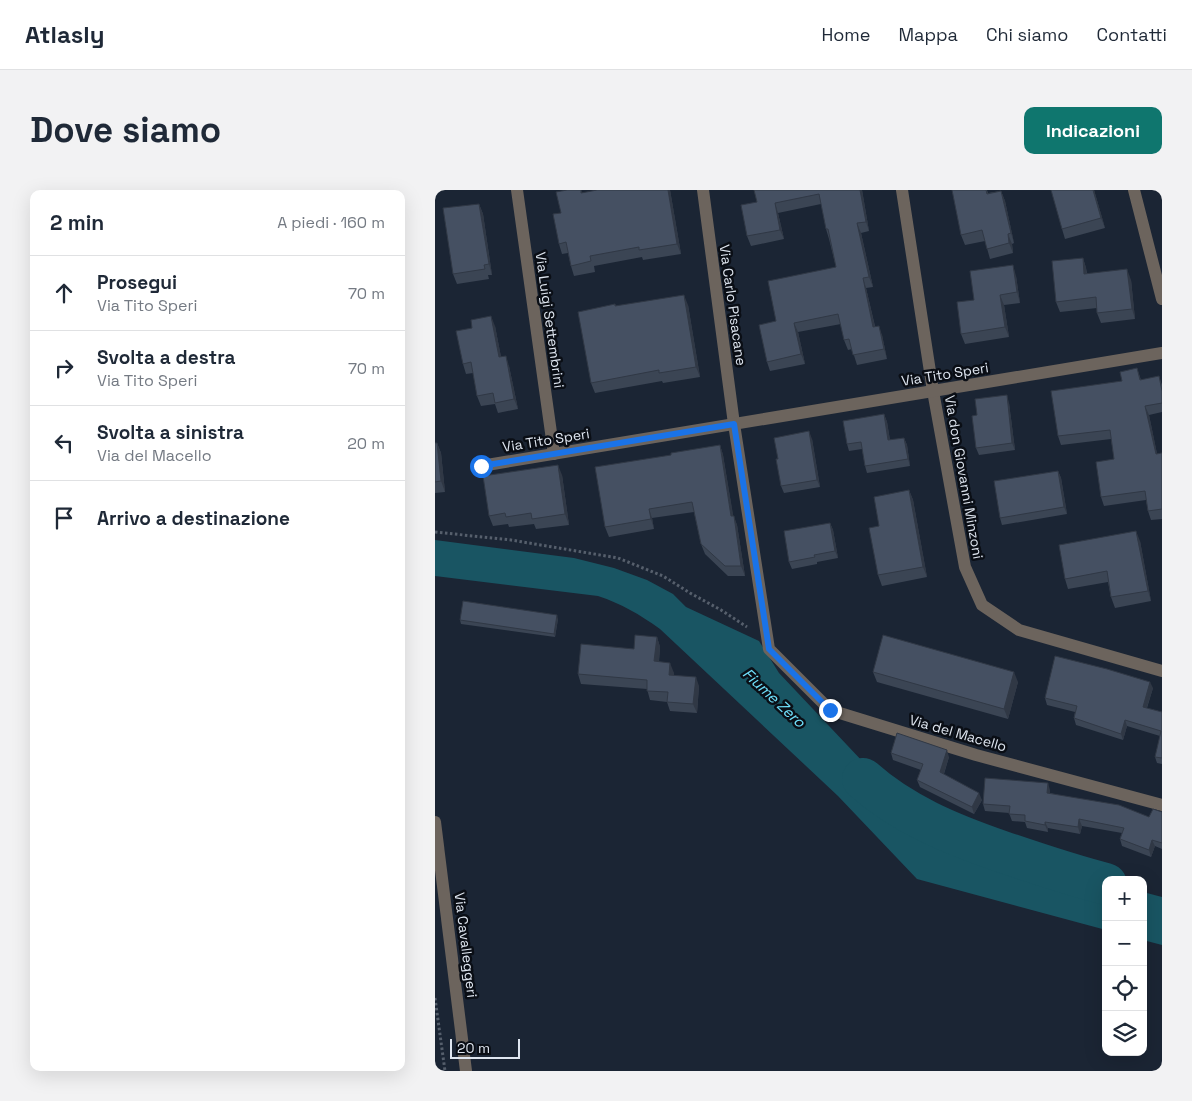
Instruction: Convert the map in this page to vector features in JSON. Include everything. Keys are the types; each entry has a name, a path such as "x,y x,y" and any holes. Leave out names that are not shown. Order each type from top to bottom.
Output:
{"street":[{"name":"Via Luigi Settembrini","path":"517,190 554,454"},
{"name":"Via Carlo Pisacane","path":"703,190 734,424"},
{"name":"Via don Giovanni Minzoni","path":"902,190 933,391 965,567 982,605 1019,630 1162,671"},
{"path":"1134,190 1162,299"},
{"name":"Via Tito Speri","path":"481,466 1162,353"},
{"path":"734,424 769,649"},
{"name":"Via del Macello","path":"769,649 830,710 976,755 1162,805"},
{"name":"Via Cavalleggeri","path":"435,822 467,1071"}],"path":[{"path":"435,532 511,540 618,558 663,576 721,610 745,626 769,649"},
{"path":"435,998 445,1071"}],"water":[{"path":"435,540 574,558 614,568 647,580 673,594 686,607 759,641 779,673 932,835 1102,881 1102,929 917,879 838,796 660,629 615,602 598,596 435,576"},
{"path":"1147,893 1162,897 1162,945 1147,941"}],"building":[{"path":"581,190 581,193 597,190 668,190 677,244 639,250 639,247 590,256 591,261 571,266 566,242 559,244 553,214 561,213 556,192"},
{"path":"754,190 860,190 866,222 857,223 869,277 863,278 873,327 879,326 884,349 853,355 849,339 844,340 838,314 794,323 801,354 767,362 759,325 776,321 768,281 836,267 819,194 775,203 780,230 747,236 741,205 757,202"},
{"path":"952,190 986,190 987,194 1001,191 1011,233 1008,234 1009,243 987,249 982,230 961,235"},
{"path":"1051,190 1093,190 1101,218 1062,229"},
{"path":"479,204 489,264 484,265 485,269 453,274 443,208"},
{"path":"1083,258 1084,274 1127,269 1132,309 1097,313 1096,297 1056,302 1052,261"},
{"path":"1013,265 1017,292 1000,295 1005,327 961,334 957,302 974,300 970,271"},
{"path":"684,295 696,367 659,373 659,370 591,383 578,312 615,304 615,306"},
{"path":"491,316 499,357 506,356 514,399 495,403 493,393 477,396 471,362 463,364 456,331 472,328 471,320"},
{"path":"1137,368 1140,380 1159,376 1162,391 1162,403 1145,406 1156,454 1162,453 1162,509 1148,511 1145,491 1101,497 1096,462 1114,459 1110,430 1058,436 1051,391 1122,381 1120,372"},
{"path":"1007,395 1012,443 976,448 972,416 977,415 975,399"},
{"path":"884,414 888,440 904,438 908,459 865,466 861,442 847,444 843,421"},
{"path":"809,431 817,480 781,486 774,438"},
{"path":"435,443 437,443 441,481 435,482"},
{"path":"720,445 731,516 734,516 741,566 725,566 701,544 692,502 649,509 651,519 605,527 595,467"},
{"path":"558,465 565,514 532,519 531,513 506,517 505,513 489,516 483,476"},
{"path":"1058,471 1064,507 1000,518 994,481"},
{"path":"909,490 923,567 878,575 869,528 879,526 874,497"},
{"path":"830,523 835,551 789,562 784,531"},
{"path":"1136,531 1148,591 1111,597 1107,571 1065,579 1059,545"},
{"path":"463,601 557,615 554,634 460,620"},
{"path":"635,635 657,637 654,661 670,663 669,675 696,677 693,704 667,702 668,692 647,691 647,680 578,674 581,644 634,649"},
{"path":"883,635 1014,672 1004,709 873,672"},
{"path":"1055,656 1150,682 1143,707 1162,712 1162,758 1155,757 1161,731 1125,720 1121,734 1074,718 1077,706 1045,698"},
{"path":"897,733 947,750 940,772 979,793 972,807 917,780 923,764 891,753"},
{"path":"985,778 1048,783 1047,793 1119,805 1149,817 1153,809 1162,812 1162,843 1152,840 1149,850 1120,839 1124,828 1079,819 1078,827 1045,822 1045,825 1025,821 1025,815 1009,814 1010,806 983,804"}],"waterway":[{"name":"Fiume Zero","path":"863,779 894,803 945,830 1026,860 1102,883"}],"route":[{"path":"481,466 734,424 769,649 830,710"}]}
